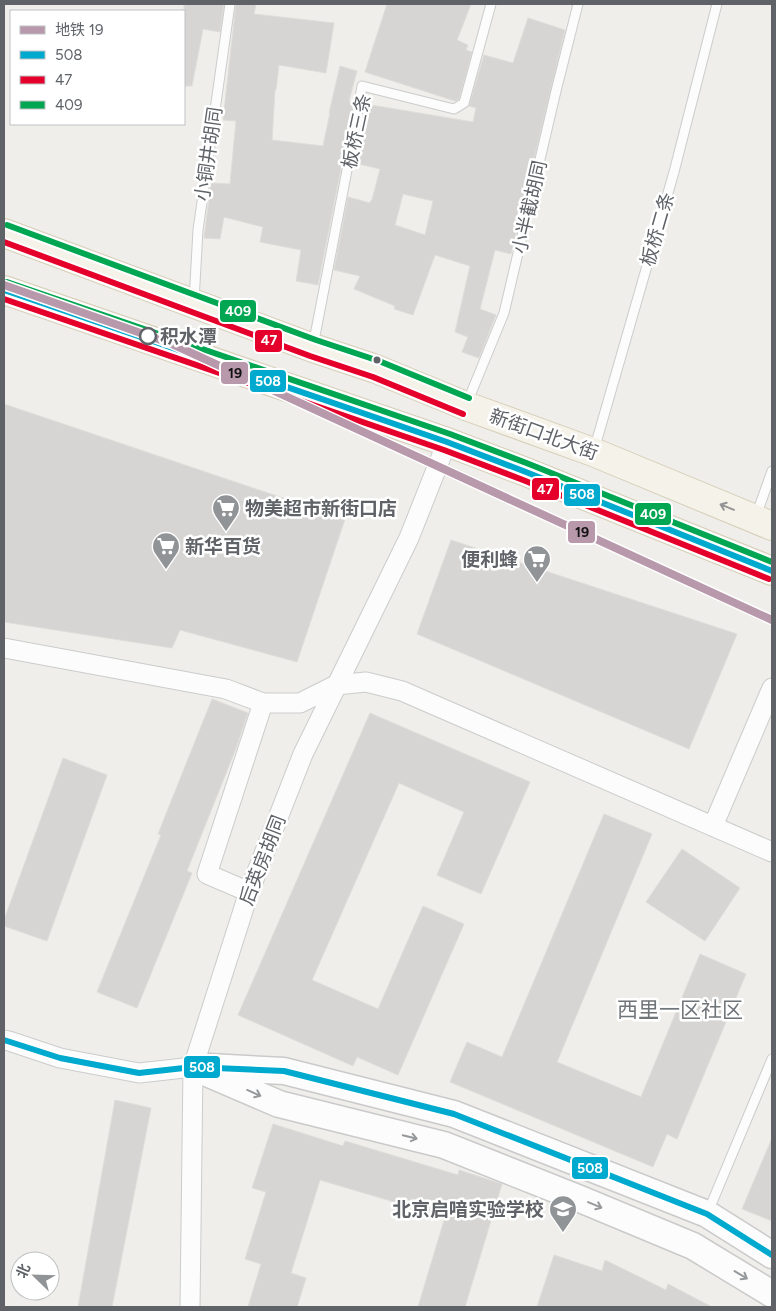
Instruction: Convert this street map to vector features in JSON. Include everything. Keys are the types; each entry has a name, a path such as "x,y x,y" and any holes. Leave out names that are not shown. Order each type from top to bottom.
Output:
{"main road":[{"name":"新街口北大街","path":"4,233 312,348 376,369 466,406 593,452 764,522"},
{"path":"4,290 447,442 535,475 772,571"}],"street":[{"name":"后英房胡同","path":"190,1307 193,1067 248,892 302,754 409,538 447,442"},
{"path":"4,648 226,689 264,703 300,704 336,685 366,682 402,691 772,852"},
{"path":"713,826 772,688"},
{"path":"248,892 207,874 264,703"},
{"path":"4,1040 60,1058 139,1073 193,1067 284,1071 454,1114 707,1214 772,1254"},
{"path":"193,1067 279,1104 444,1145 462,1152 692,1246 772,1294"}],"lane":[{"name":"小铜井胡同","path":"194,304 198,230 230,4"},
{"name":"板桥三条","path":"312,348 362,86 454,109 464,103 491,4"},
{"name":"小半截胡同","path":"466,406 504,313 578,4"},
{"name":"板桥二条","path":"593,452 674,172 716,4"},
{"path":"764,522 772,471"},
{"path":"707,1214 772,1059"}],"building":[{"path":"184,4 224,4 220,32 203,29 192,86 185,86"},
{"path":"236,4 256,4 254,14 334,23 326,73 279,65 275,90 272,140 323,146 340,66 357,71 349,101 353,102 349,128 318,285 296,281 301,250 260,242 263,227 224,217 220,239 204,238 211,183 230,184 236,121 223,120"},
{"path":"387,4 471,4 457,40 468,45 466,50 472,52 459,99 455,101 365,72"},
{"path":"528,18 565,30 511,254 495,250 480,309 496,315 479,358 462,352 468,337 455,332 470,266 435,255 413,315 394,309 395,306 354,289 360,276 334,270 348,197 370,203 380,169 355,163 365,104 473,122 476,108 469,106 484,55 513,63","holes":["403,194 433,201 425,235 395,225"]},
{"name":"新华百货","path":"4,404 345,519 297,662 180,630 172,648 4,622"},
{"path":"451,540 737,634 689,749 417,634"},
{"path":"212,699 248,713 235,751 187,871 192,873 137,1008 97,992 161,835 158,834"},
{"path":"370,713 530,782 481,894 437,875 464,812 399,783 312,980 378,1009 423,906 464,924 398,1075 357,1057 353,1066 238,1015"},
{"path":"63,758 107,775 47,941 4,926 4,920"},
{"path":"604,814 652,834 557,1062 641,1097 700,954 746,974 677,1139 667,1134 653,1167 450,1082 467,1042 502,1057"},
{"path":"682,849 740,888 705,941 646,902"},
{"path":"115,1100 151,1108 112,1307 78,1307"},
{"path":"273,1124 343,1146 345,1141 458,1175 459,1170 502,1184 465,1307 418,1307 445,1217 320,1180 291,1273 306,1278 297,1307 248,1307 261,1264 245,1259 266,1192 252,1188"},
{"path":"772,1138 772,1221 742,1209"},
{"path":"554,1255 602,1271 605,1260 666,1290 668,1284 712,1307 537,1307"}],"metro line":[{"name":"19","path":"4,285 172,344 772,620"}],"transit line":[{"name":"409","path":"7,225 316,340 379,361 469,398"},
{"name":"47","path":"4,242 310,356 373,377 463,414"},
{"name":"409","path":"7,282 450,434 772,562"},
{"name":"508","path":"4,290 447,442 772,571"},
{"name":"47","path":"4,299 444,450 769,579"},
{"name":"508","path":"4,1040 60,1058 139,1073 193,1067 284,1071 454,1114 707,1214 772,1255"}],"place":[{"name":"积水潭","path":"148,336"},
{"name":"物美超市新街口店","path":"226,532"},
{"name":"新华百货","path":"166,570"},
{"name":"便利蜂","path":"537,583"},
{"name":"北京启喑实验学校","path":"563,1233"}],"district":[{"name":"西里一区社区","path":"680,1010"}]}
